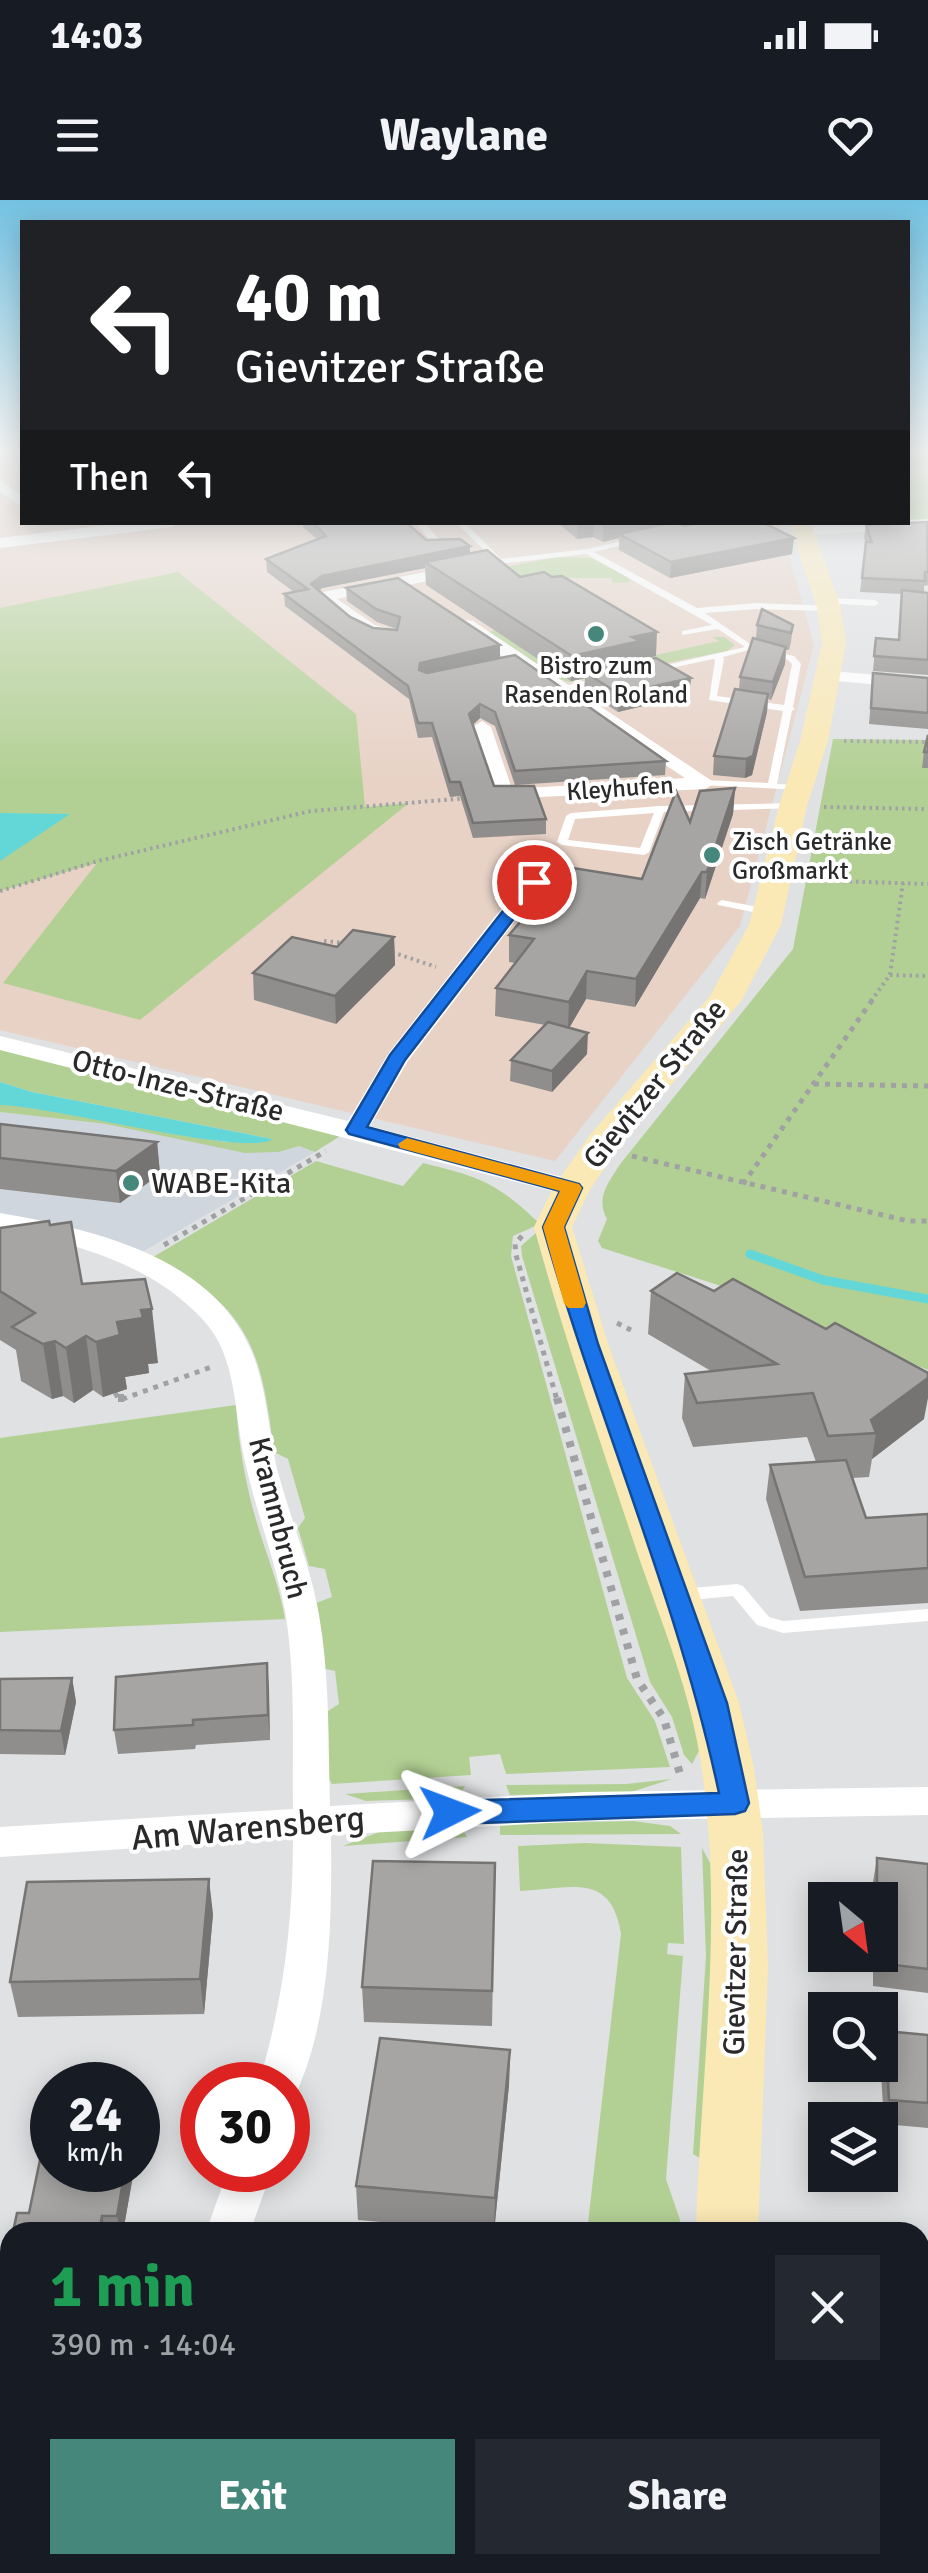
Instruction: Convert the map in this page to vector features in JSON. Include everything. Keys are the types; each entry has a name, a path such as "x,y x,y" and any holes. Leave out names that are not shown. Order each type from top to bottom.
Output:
{"main road":[{"name":"Gievitzer Straße","path":"726,2222 737,1998 735,1803 714,1703 587,1344 562,1208 603,1144 725,1000 765,925 788,793 814,741 830,676 834,643 828,604 813,560"}],"street":[{"path":"391,636 369,629 322,596 502,568"},
{"path":"343,573 358,590"},
{"name":"Kleyhufen","path":"402,582 511,663 561,688 706,782"},
{"path":"830,676 928,684"},
{"path":"482,727 504,795"},
{"name":"Kleyhufen","path":"504,795 706,782"},
{"path":"356,1130 397,1059 534,882"},
{"name":"Otto-Inze-Straße","path":"0,1043 356,1130 562,1208"},
{"name":"Krammbruch","path":"0,1221 63,1236 138,1261 170,1278 214,1314 242,1359 258,1453 278,1530 295,1575 303,1619 312,1877 298,2032 287,2062"},
{"name":"Am Warensberg","path":"0,1842 135,1838 485,1810 928,1801"},
{"path":"232,2222 242,2192"}],"lane":[{"path":"495,560 502,568 543,560"},
{"path":"602,560 696,611 752,648 795,661 788,793"},
{"path":"696,611 875,604"},
{"path":"685,633 716,627"},
{"path":"638,672 752,648"},
{"path":"716,656 720,658 712,698 790,709"},
{"path":"561,688 619,676"},
{"path":"706,782 788,793"},
{"path":"660,809 644,852 562,842 571,816 660,809 750,812 788,793"},
{"path":"722,902 768,912"},
{"path":"677,1595 737,1590 763,1620 783,1627 928,1615"}],"path":[{"path":"814,741 928,742"},
{"path":"788,793 928,809"},
{"path":"0,891 98,861 311,811 504,795"},
{"path":"775,879 928,884"},
{"path":"743,1184 890,975 903,883"},
{"path":"324,941 358,944"},
{"path":"375,946 461,976"},
{"path":"890,975 928,976"},
{"path":"814,1084 928,1086"},
{"path":"138,1261 339,1144 356,1130"},
{"path":"603,1144 632,1156 743,1184 908,1220 928,1220"},
{"path":"562,1208 515,1244 516,1255 638,1679 664,1719 686,1804"},
{"path":"115,1393 120,1400 154,1384 242,1359"}],"shaded area":[{"path":"0,560 790,560 814,645 740,926 555,1161 0,1030"},
{"name":"WABE-Kita","path":"0,1112 106,1124 279,1152 299,1146 315,1152 140,1253 0,1214"}],"green space":[{"path":"543,560 594,560 630,582 613,583 611,578 519,578 506,567"},
{"path":"178,572 356,714 365,807 409,803 140,1020 3,983 97,863 0,891 0,608"},
{"path":"496,630 571,674 719,641 712,637 724,637 735,645 727,651 570,682 554,678 519,651 484,633"},
{"path":"833,739 928,740 928,1370 718,1285 602,1248 598,1241 607,1219 603,1197 621,1163 793,949"},
{"path":"0,1049 345,1133 315,1152 299,1146 279,1152 245,1153 106,1124 0,1112 0,1105 20,1105 225,1142 272,1139 32,1092 0,1082"},
{"path":"316,1161 403,1186 423,1163 460,1173 499,1190 540,1224 513,1236 511,1256 627,1678 655,1721 670,1767 506,1774 500,1754 469,1757 471,1775 332,1784 327,1775 325,1713 339,1704 335,1671 322,1668 316,1603 332,1597 325,1569 309,1566 298,1528 305,1518 288,1459 274,1452 256,1358 245,1335 211,1294 153,1257"},
{"path":"537,1232 692,1706 701,1747 692,1764 684,1755 672,1717 650,1682 522,1256 521,1246"},
{"path":"236,1405 248,1488 285,1619 0,1632 0,1438"},
{"path":"672,1779 628,1793 510,1795 506,1785 626,1784"},
{"path":"465,1786 458,1798 366,1801 345,1794"},
{"path":"633,1821 670,1826 681,1834 500,1835 500,1824"},
{"path":"461,1827 467,1837 343,1846 384,1830"},
{"path":"585,1843 681,1847 684,1944 668,1943 667,1954 683,1956 666,2179 680,2222 588,2222 621,1934 616,1914 598,1892 572,1887 520,1891 518,1846"},
{"path":"702,1848 717,1876 705,2161 693,2154 706,1956"}],"water":[{"path":"0,813 70,814 0,861"},
{"path":"0,1082 32,1092 272,1139 226,1142 0,1105"}],"building":[{"path":"267,560 402,560 322,576 311,584 350,617 373,628 397,630 400,617 376,609 346,588 398,578 500,645 420,663 419,670 427,673 515,655 666,761 515,771 495,712 480,704 469,714 494,786 534,786 546,819 473,823 460,782 450,782 432,723 418,723 408,686 284,594 308,589"},
{"path":"499,560 520,577 544,572 552,577 562,576 657,632 632,637 640,641 572,656 425,562"},
{"path":"864,560 928,560 925,581 862,578"},
{"path":"902,590 928,593 928,660 874,656 876,638 899,640"},
{"path":"762,609 793,625 791,633 757,625"},
{"path":"753,638 786,647 773,682 740,677"},
{"path":"656,658 691,678 619,694 585,672"},
{"path":"873,673 928,678 928,713 871,708"},
{"path":"735,689 768,694 753,756 746,759 714,756"},
{"path":"735,788 707,872 702,872 636,979 587,971 569,1002 496,988 534,939 509,935 567,867 642,879 676,791 690,822 700,791"},
{"path":"353,930 394,937 335,996 253,973 292,937 337,947"},
{"path":"548,1022 588,1033 552,1071 511,1060"},
{"path":"0,1124 157,1142 116,1171 0,1158"},
{"path":"49,1221 50,1225 71,1222 82,1284 145,1279 152,1309 141,1310 143,1318 117,1322 120,1335 96,1342 86,1336 66,1348 55,1341 43,1344 12,1327 35,1313 0,1291 0,1228"},
{"path":"677,1273 714,1291 733,1279 826,1329 835,1323 928,1373 928,1378 871,1420 876,1433 828,1436 813,1393 697,1403 685,1374 777,1364 651,1291"},
{"path":"846,1460 866,1518 928,1514 928,1568 805,1577 770,1465"},
{"path":"267,1663 268,1715 114,1730 116,1677"},
{"path":"72,1678 61,1731 0,1730 0,1679"},
{"path":"877,1858 928,1864 928,1969 898,1965 898,1882 877,1882"},
{"path":"373,1861 495,1863 492,1991 362,1987"},
{"path":"209,1879 200,1979 10,1982 27,1882"},
{"path":"898,2032 928,2035 928,2103 889,2100 888,2082 898,2082"},
{"path":"380,2038 510,2050 495,2198 356,2186"},
{"path":"33,2192 121,2192 117,2216 102,2216 101,2222 15,2222 17,2213 29,2213"}],"waterway":[{"path":"750,1254 823,1280 928,1299"}],"slow traffic":[{"path":"407,1144 572,1188 553,1227 575,1303"}],"place":[{"name":"Bistro zum Rasenden Roland","path":"596,634"},
{"name":"Zisch Getränke Großmarkt","path":"712,855"},
{"name":"WABE-Kita","path":"131,1183"}],"route":[{"path":"450,1812 735,1803 714,1703 587,1344 553,1227 572,1188 356,1130 397,1059 534,882"}]}
